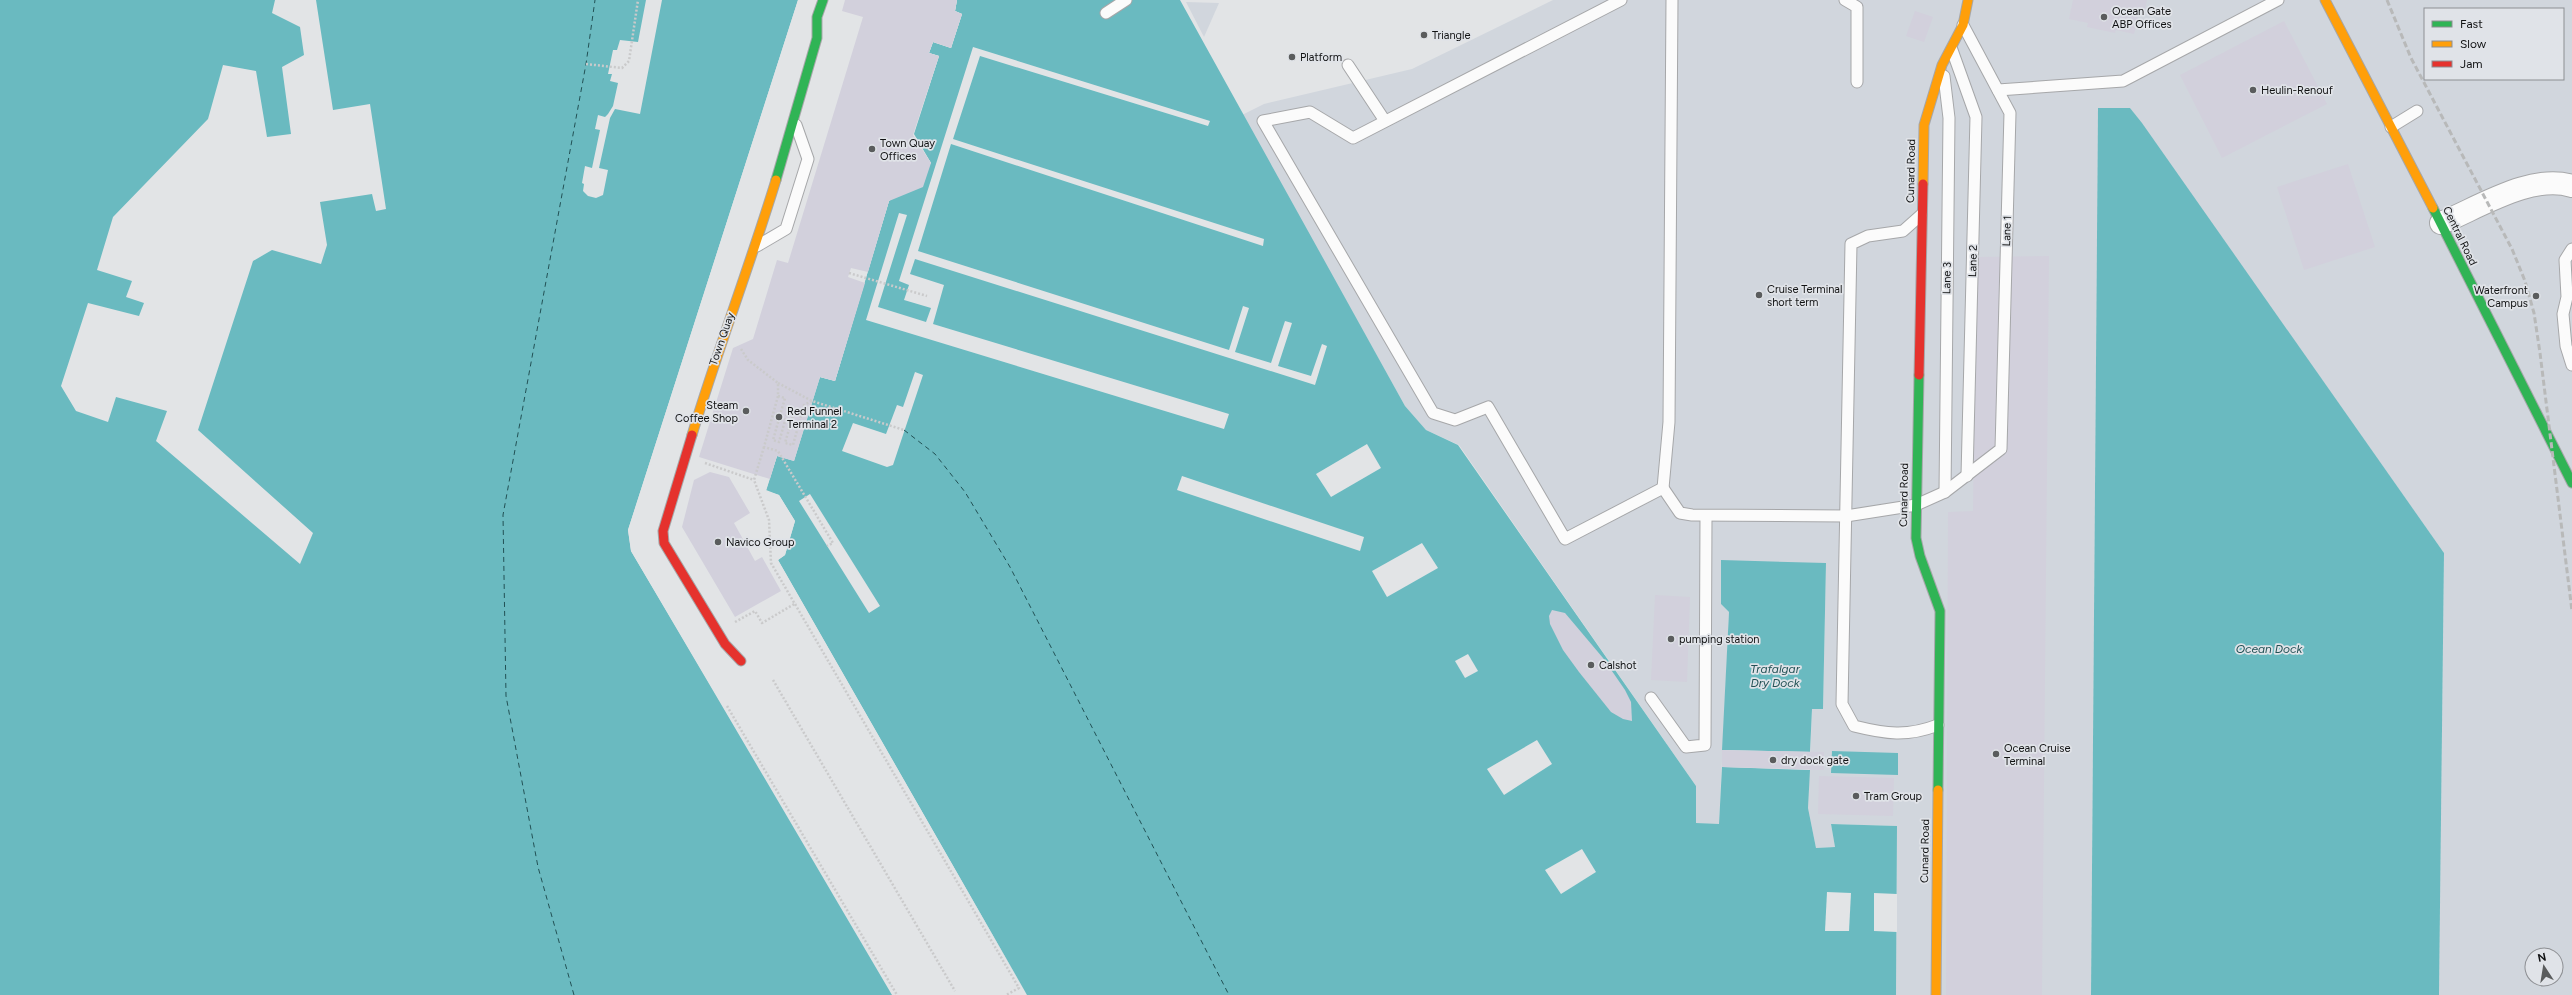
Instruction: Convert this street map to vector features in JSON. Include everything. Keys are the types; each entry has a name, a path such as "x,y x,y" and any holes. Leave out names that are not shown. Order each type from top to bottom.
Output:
{"street":[{"name":"Town Quay","path":"741,661 725,644 664,543 662,531 714,361 755,248 794,121 817,38 817,17 822,0"},
{"name":"Cunard Road","path":"1936,995 1940,611 1920,556 1916,538 1924,125 1942,65 1952,50 1964,25 1968,0"},
{"name":"Central Road","path":"2325,0 2441,223 2572,483"},
{"path":"2441,223 2522,188 2541,183 2563,183 2572,186"}],"lane":[{"path":"1106,13 1126,0"},
{"path":"1621,0 1354,138 1310,112 1264,121 1433,413 1455,420 1488,407 1565,539 1663,488"},
{"path":"1672,0 1669,422 1663,488 1680,513 1692,515 1846,516 1916,505 1945,492 1967,476"},
{"path":"1845,0 1857,7 1857,82"},
{"path":"1998,90 2123,81 2278,0"},
{"name":"Lane 1","path":"1964,25 2010,113 2001,449 1967,476"},
{"name":"Lane 2","path":"1952,50 1976,117 1967,476"},
{"path":"1348,65 1385,121"},
{"name":"Lane 3","path":"1942,65 1950,118 1945,492"},
{"path":"2391,127 2417,111"},
{"path":"755,248 786,229 793,208 808,159 794,121"},
{"path":"1923,213 1903,231 1868,236 1851,244 1842,704 1854,726 1883,733 1918,732 1938,725"},
{"path":"2572,249 2565,260 2567,298 2563,314 2566,346 2572,365"},
{"path":"1651,698 1686,747 1705,745 1706,516"}],"path":[{"path":"586,64 622,68 629,61 638,0"},
{"path":"849,272 927,296"},
{"path":"739,345 748,360 778,383 812,401 889,427 904,430"},
{"path":"778,383 778,396 754,480 769,520 771,563 796,603 1020,988 1006,995"},
{"path":"778,396 785,398 773,440 779,442 789,407 794,408 785,443 793,445 804,405 812,401"},
{"path":"764,447 778,451 833,543 827,546"},
{"path":"703,463 754,480"},
{"path":"733,623 755,611 762,623 796,603"},
{"path":"773,680 956,991"},
{"path":"727,706 896,995"}],"shaded area":[{"path":"1553,0 2572,0 2572,995 2439,995 2444,553 2130,108 2098,109 2091,995 1896,995 1897,826 1831,824 1835,847 1816,848 1808,808 1812,709 1823,709 1826,563 1721,604 1729,612 1719,825 1696,823 1696,786 1459,445 1426,430 1405,406 1242,115 1264,104 1412,69"},
{"path":"1186,2 1219,3 1204,37"}],"water":[{"path":"0,0 798,0 628,530 631,551 892,995 0,995"},
{"path":"957,0 1180,0 1405,406 1426,430 1458,445 1696,786 1696,823 1719,824 1722,767 1810,770 1808,808 1816,848 1835,847 1831,824 1897,826 1896,995 1027,995 778,560 785,555 795,521 779,495 766,491 777,456 820,377 835,381 889,201 931,163 913,135 939,56 929,53 933,42 951,48 962,14 955,11"},
{"name":"Ocean Dock","path":"2098,108 2130,108 2142,123 2444,553 2439,995 2091,995"},
{"name":"Trafalgar Dry Dock","path":"1721,560 1826,563 1823,709 1812,709 1810,752 1722,750 1729,612 1721,604"},
{"path":"1832,751 1898,753 1898,775 1831,773"}],"pier":[{"path":"275,0 316,0 333,110 370,104 386,209 376,211 372,194 320,202 327,245 321,264 272,250 253,261 198,430 313,533 300,564 156,441 167,411 116,397 108,422 76,411 61,386 88,303 139,316 144,303 126,297 132,281 97,270 113,217 208,119 223,65 256,71 267,137 291,134 282,67 304,55 300,27 272,13"},
{"path":"646,0 662,0 640,114 615,109 610,118 599,168 608,170 603,195 596,198 588,196 583,191 584,184 582,183 585,166 592,168 600,130 595,129 598,115 605,117 613,106 618,83 610,81 612,74 608,74 613,50 617,50 620,40 638,42"},
{"path":"798,0 800,0 630,530 633,550 894,995 631,551 628,530"},
{"path":"955,0 957,0 955,11 962,14 951,48 933,42 929,53 939,56 914,134 931,163 889,201 835,381 820,377 794,461 777,456 766,490 779,495 795,521 785,555 778,560 1027,995 776,561 784,554 793,521 778,496 764,491 776,455 818,376 834,379 887,200 912,136 931,41 954,13"},
{"path":"973,47 1210,121 1208,126 980,56 953,139 1264,239 1263,246 951,144 918,251 1229,350 1243,306 1249,308 1235,352 1271,363 1285,321 1292,323 1278,366 1311,376 1322,344 1327,346 1315,385 915,259 910,274 944,285 933,324 1229,414 1224,429 866,320 899,213 907,215 878,307 926,322 931,308 904,300 909,285 899,281"},
{"path":"915,372 923,375 893,465 887,467 842,451 853,423 886,434 897,405 903,407"},
{"path":"1367,444 1381,468 1331,497 1316,474"},
{"path":"1182,476 1364,537 1360,551 1177,490"},
{"path":"810,494 880,606 869,613 799,501"},
{"path":"1422,543 1438,568 1387,597 1372,571"},
{"path":"1468,654 1478,671 1465,678 1455,661"},
{"path":"1537,740 1552,764 1504,795 1487,769"},
{"path":"1582,849 1596,872 1561,894 1545,870"},
{"path":"1827,892 1851,893 1849,931 1825,931"},
{"path":"1874,893 1897,894 1897,932 1874,931"}],"building":[{"path":"845,0 957,0 955,11 962,14 951,48 933,42 929,53 939,56 913,135 931,163 923,187 889,201 868,272 851,268 848,277 865,283 835,381 820,377 794,461 777,456 770,479 699,457 733,348 753,339 777,260 788,263 863,17 842,11"},
{"name":"Ocean Gate ABP Offices","path":"2073,0 2147,0 2144,15 2139,14 2134,34 2116,30 2115,33 2087,27 2088,23 2069,19"},
{"path":"1915,11 1933,17 1924,42 1906,36"},
{"name":"Heulin-Renouf","path":"2284,21 2327,104 2222,158 2180,75"},
{"path":"2348,164 2375,247 2304,270 2277,187"},
{"name":"Ocean Cruise Terminal","path":"2049,256 2042,995 1946,995 1948,512 1973,511 1976,257"},
{"name":"Navico Group","path":"710,472 729,477 750,513 734,523 755,561 762,557 781,591 735,617 682,527 694,480"},
{"name":"pumping station","path":"1655,595 1690,597 1687,682 1651,680"},
{"name":"Calshot","path":"1552,610 1565,613 1603,658 1625,690 1631,702 1632,721 1623,719 1611,712 1563,650 1550,624 1549,616"},
{"name":"dry dock gate","path":"1722,750 1824,752 1824,770 1722,767"},
{"name":"Tram Group","path":"1819,776 1894,778 1893,816 1818,814"}],"ferry route":[{"path":"574,995 538,867 506,696 503,515 586,64 595,0"},
{"path":"904,430 935,454 965,492 1010,567 1229,995"}],"railway":[{"path":"2387,0 2411,58 2512,249 2525,281 2534,313 2540,353 2572,611"}],"traffic: fast":[{"path":"776,180 817,38 817,17 823,0"},
{"path":"2433,208 2572,483"},
{"path":"1919,375 1916,538 1920,556 1940,611 1938,790"}],"traffic: slow":[{"path":"1923,184 1924,125 1942,65 1963,25 1968,0"},
{"path":"2325,0 2433,208"},
{"path":"692,435 776,180"},
{"path":"1936,995 1938,790"}],"traffic: jam":[{"path":"1919,375 1923,184"},
{"path":"692,435 663,531 664,543 725,644 741,661"}],"place":[{"name":"Ocean Gate ABP Offices","path":"2104,17"},
{"name":"Triangle","path":"1424,35"},
{"name":"Platform","path":"1292,57"},
{"name":"Heulin-Renouf","path":"2253,90"},
{"name":"Town Quay Offices","path":"872,149"},
{"name":"Cruise Terminal short term","path":"1759,295"},
{"name":"Waterfront Campus","path":"2536,296"},
{"name":"Steam Coffee Shop","path":"746,411"},
{"name":"Red Funnel Terminal 2","path":"779,417"},
{"name":"Navico Group","path":"718,542"},
{"name":"pumping station","path":"1671,639"},
{"name":"Calshot","path":"1591,665"},
{"name":"Ocean Cruise Terminal","path":"1996,754"},
{"name":"dry dock gate","path":"1773,760"},
{"name":"Tram Group","path":"1856,796"}]}
